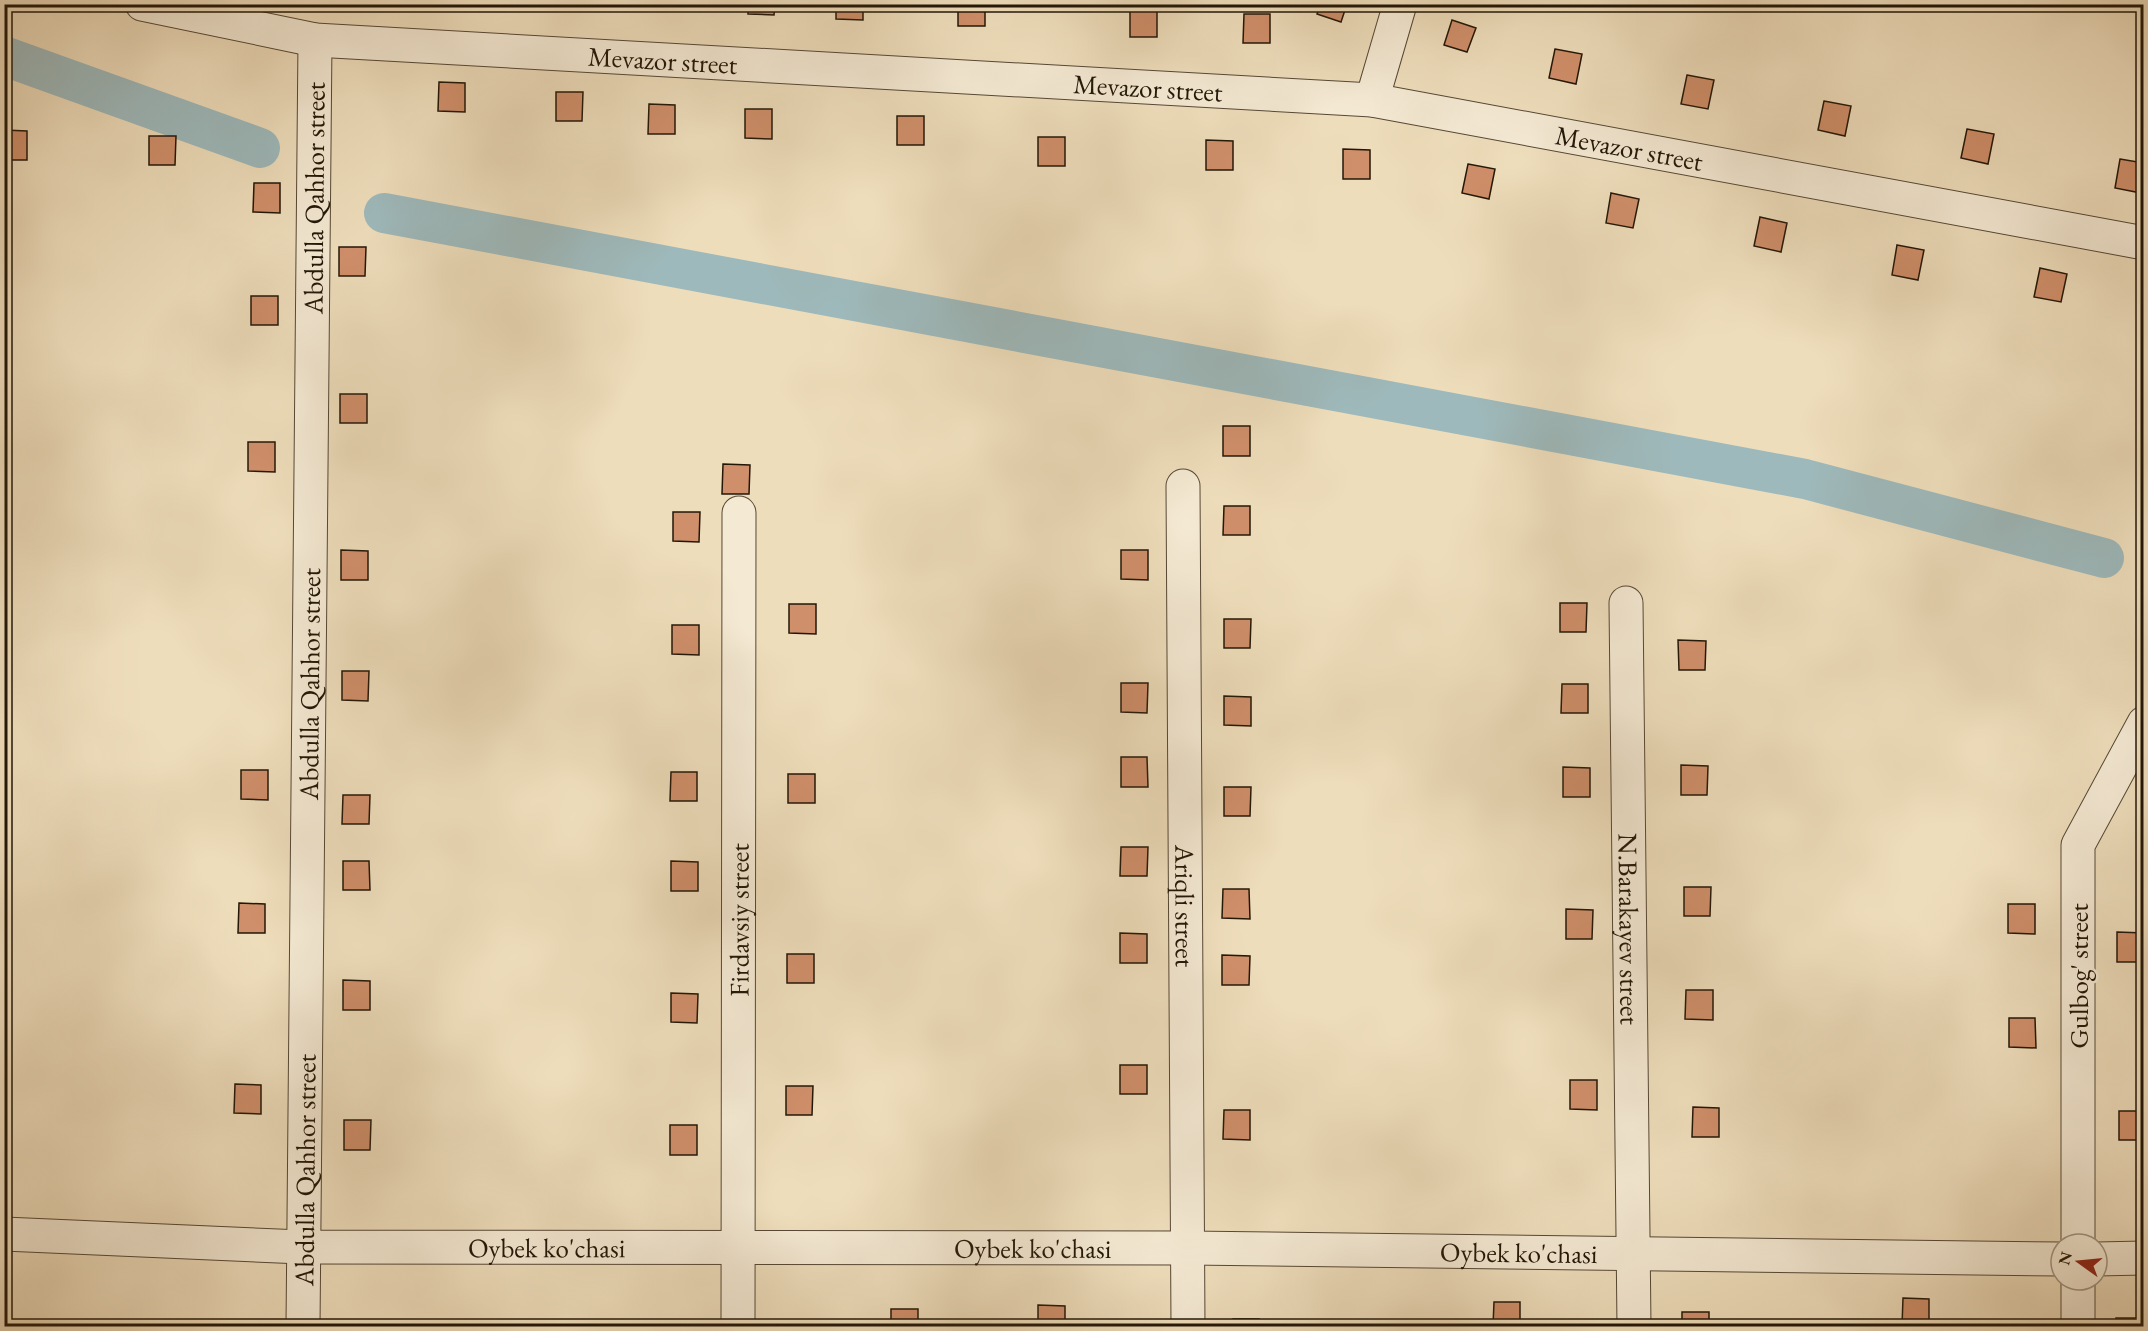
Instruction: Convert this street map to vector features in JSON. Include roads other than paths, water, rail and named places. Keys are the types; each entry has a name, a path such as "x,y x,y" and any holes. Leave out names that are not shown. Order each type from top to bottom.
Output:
{"street":[{"name":"Mevazor street","path":"142,4 315,40 1372,100 2144,243"},
{"path":"1372,100 1400,4"},
{"name":"Abdulla Qahhor street","path":"303,1326 315,40"},
{"name":"Ariqli street","path":"1183,486 1188,1326"},
{"name":"Firdavsiy street","path":"738,1326 739,513"},
{"name":"N.Barakayev street","path":"1626,603 1634,1326"},
{"name":"Gulbog' street","path":"2078,1232 2079,845 2144,723"},
{"name":"Oybek ko'chasi","path":"4,1234 302,1247 1188,1248 2049,1259"},
{"path":"2109,1259 2144,1258"},
{"path":"2078,1292 2078,1326"}],"waterway":[{"path":"4,56 260,148"},
{"path":"384,213 1805,479 2104,558"}]}
